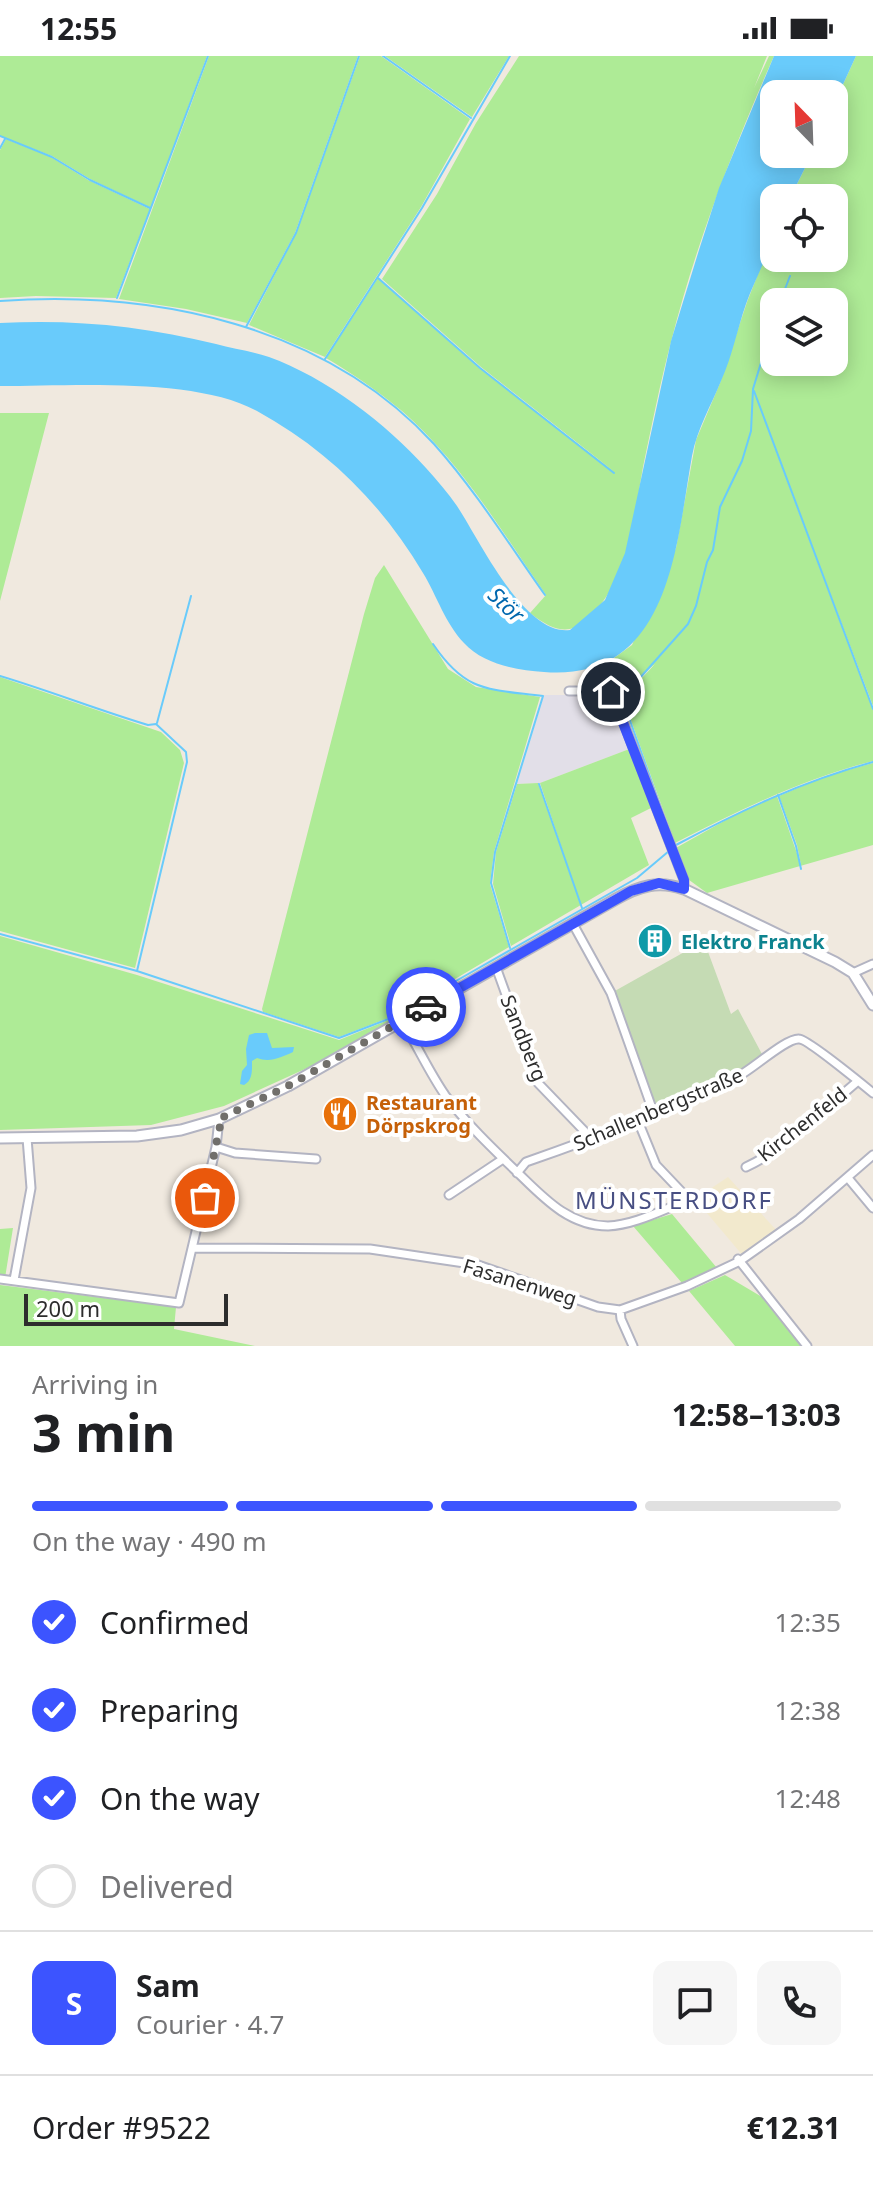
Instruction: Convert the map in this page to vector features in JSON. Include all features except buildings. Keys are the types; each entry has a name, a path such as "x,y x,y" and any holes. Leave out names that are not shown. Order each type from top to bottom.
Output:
{"street":[{"path":"569,691 608,691 613,695 684,880 684,889"},
{"path":"0,1138 137,1136 181,1130 219,1119 288,1086 623,895 659,883 684,889 853,973 873,1005"},
{"path":"573,924 607,983 654,1114"},
{"path":"853,973 873,964"},
{"name":"Sandberg","path":"496,967 538,1083 592,1139"},
{"path":"402,1021 444,1093 535,1193 561,1212 607,1226 691,1203 656,1165 638,1121"},
{"name":"Schallenbergstraße","path":"517,1173 526,1162 638,1121 753,1069 788,1040 805,1040 873,1093"},
{"name":"Kirchenfeld","path":"746,1167 759,1161 858,1081"},
{"path":"0,1279 179,1303 216,1147 219,1119"},
{"path":"14,1280 31,1188 27,1138"},
{"path":"216,1147 235,1153 316,1159"},
{"path":"633,1346 620,1310 687,1286 739,1260 799,1219 873,1155"},
{"path":"449,1195 503,1159"},
{"path":"848,1178 873,1208"},
{"name":"Fasanenweg","path":"193,1248 370,1249 397,1252 478,1265 598,1307 620,1310"},
{"path":"739,1260 807,1346"}],"shaded area":[{"path":"603,694 611,696 632,748 540,783 517,784 544,695 574,695 579,698"},
{"path":"728,1177 778,1232 744,1257 695,1199"}],"green space":[{"path":"0,56 207,56 151,208 90,179 52,156 0,136"},
{"path":"209,56 358,56 295,233 247,323 186,309 119,299"},
{"path":"360,56 381,56 470,119 421,207 325,357 249,325 296,233"},
{"path":"385,56 509,56 472,117"},
{"path":"519,56 767,56 754,88 769,56 774,56 764,80 760,80 760,89 716,197 681,305 620,571 595,611 587,620 570,629 552,627 530,613 546,595 480,498 443,452 393,404 326,358 378,278 479,368 616,473 481,367 382,279 437,194 476,123"},
{"path":"856,56 873,56 873,706 765,422 873,710 873,761 772,796 675,843 623,698 655,664 630,684 614,658 632,645 676,548 696,440 720,383 760,269 760,272 848,272 848,184 797,184 805,168 848,168 848,80 845,80"},
{"path":"6,139 51,157 88,180 150,209 116,298 0,298 0,150"},
{"path":"0,413 49,413 0,601"},
{"path":"384,565 448,669 476,687 540,697 494,852 490,884 509,947 391,1017 339,1037 263,1012 262,1009 364,614 375,578"},
{"path":"0,677 161,732 180,750 184,763 135,968 0,931"},
{"path":"632,748 653,807 631,818 649,865 511,946 493,884 496,852 517,784 538,783 573,882 540,783"},
{"path":"873,763 873,845 707,893 685,877 674,849 777,796 801,865 779,796 826,776"},
{"path":"0,936 137,975 339,1040 391,1019 392,1022 316,1064 224,1106 151,1125 0,1130"},
{"path":"704,941 731,1014 738,1009 763,1056 750,1067 657,1108 613,992"},
{"path":"672,1214 717,1268 682,1283 633,1226"},
{"path":"13,1228 5,1278 0,1278 0,1229"},
{"path":"725,1275 762,1297 801,1346 735,1346 689,1291"},
{"path":"0,1285 176,1307 174,1329 255,1346 0,1346"}],"water":[{"path":"774,56 856,56 845,80 764,80"},
{"name":"Stör","path":"760,90 760,168 805,168 797,184 760,184 760,270 725,372 697,436 680,529 659,602 642,632 618,655 586,669 522,670 490,661 472,650 452,627 407,548 371,502 330,461 257,411 231,400 168,388 0,386 0,323 55,322 136,328 269,357 333,389 393,435 450,496 504,583 520,602 536,618 553,628 570,630 605,600 625,553 671,341 719,188"},
{"path":"267,1033 272,1048 294,1047 293,1052 276,1059 257,1058 252,1061 249,1080 244,1085 240,1084 242,1071 247,1065 249,1035"}],"waterway":[{"path":"117,298 208,56"},
{"path":"246,327 296,233 359,56"},
{"path":"383,56 471,118"},
{"path":"325,359 422,208 510,56"},
{"path":"0,136 52,157 90,180 150,208"},
{"path":"0,148 5,139"},
{"path":"785,288 790,276"},
{"path":"378,278 480,368 614,473"},
{"path":"0,301 59,299 118,302 177,310 234,324 290,344 342,370 390,403 434,444 478,499 545,595"},
{"path":"671,836 622,698 688,624 696,606 713,550 720,507 742,461 751,431 753,389 760,366"},
{"path":"754,391 873,709"},
{"path":"157,723 191,596"},
{"path":"433,644 456,672 480,686 543,696 495,852 491,883 510,948"},
{"path":"0,676 148,725 156,724 186,752 187,762 137,971"},
{"path":"676,845 772,798 873,762"},
{"path":"539,784 582,908"},
{"path":"778,795 801,869"},
{"path":"0,934 137,971 339,1038 391,1018 637,878 669,851"}],"way so far":[{"path":"205,1198 219,1119 288,1086 426,1007"}],"place":[{"name":"Elektro Franck","path":"655,941"},
{"name":"Restaurant Dörpskrog","path":"340,1114"}],"district":[{"name":"MÜNSTERDORF","path":"674,1199"}],"route":[{"path":"426,1007 631,891 659,883 684,889 684,880 611,692"}]}
